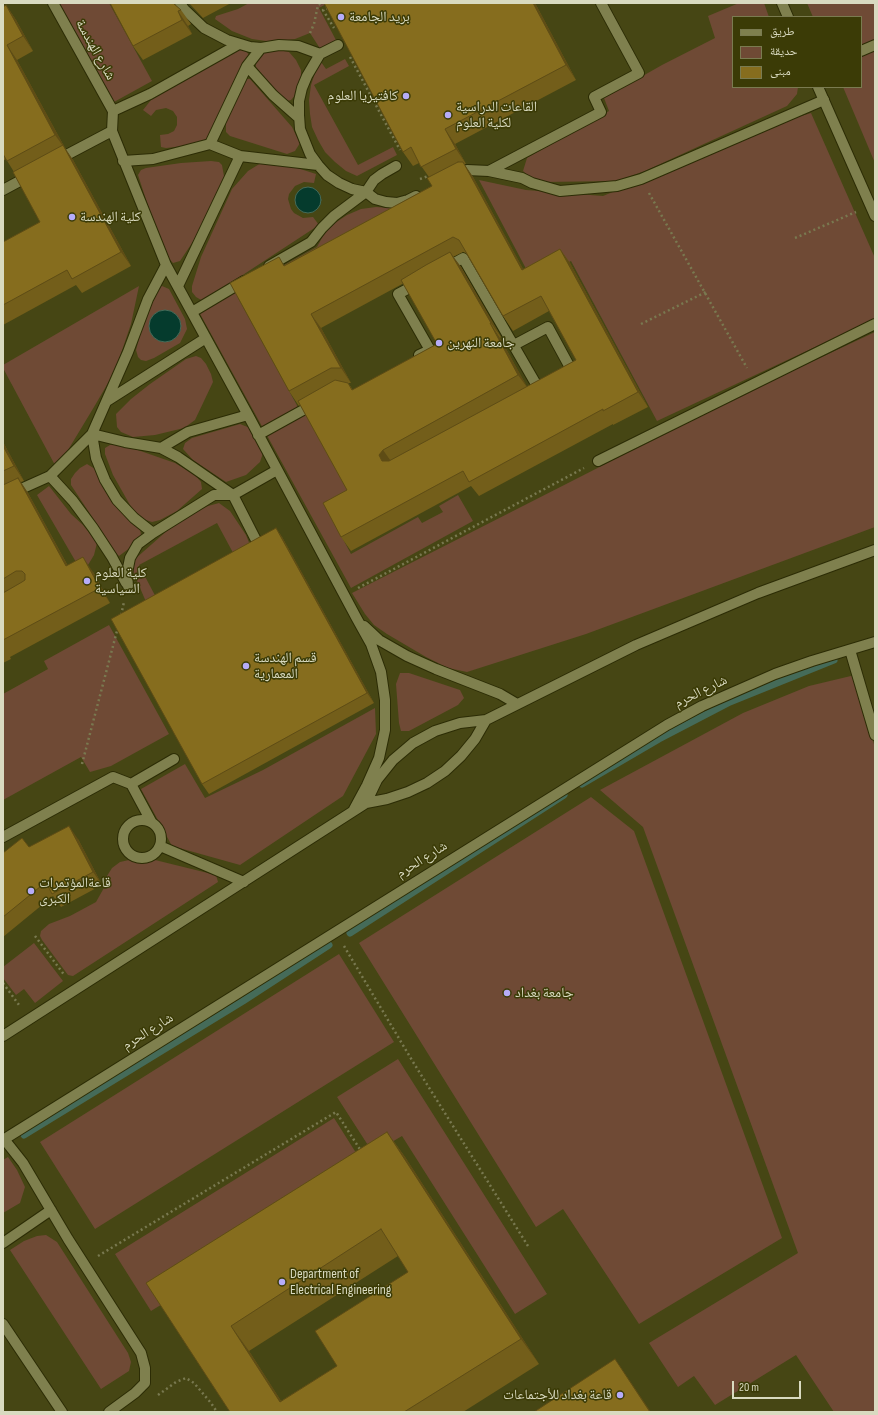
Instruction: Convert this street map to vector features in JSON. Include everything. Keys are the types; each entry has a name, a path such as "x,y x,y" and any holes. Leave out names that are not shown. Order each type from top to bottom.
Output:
{"street":[{"name":"شارع الهندسة","path":"53,3 113,111"},
{"path":"180,3 184,9 204,28 227,40 261,48 279,45 298,46 320,54"},
{"path":"489,171 601,112 594,97 639,73 601,3"},
{"path":"782,3 788,16"},
{"path":"239,44 150,94 113,111 112,131 166,265 371,644 381,672 385,700 385,730 379,758 353,812"},
{"path":"338,45 320,54 302,88 299,101 300,129 310,154 318,165 339,183 352,189 366,192 375,199 397,203 408,200 425,191"},
{"path":"862,51 875,45"},
{"path":"210,144 247,66 261,48"},
{"path":"247,66 273,95 299,118"},
{"path":"818,88 873,211"},
{"path":"446,181 467,170 489,171 522,178 560,191 617,186 641,178 824,100"},
{"path":"46,166 112,131"},
{"path":"123,161 153,159 210,144 240,156 318,165"},
{"path":"178,286 240,156"},
{"path":"192,312 311,242 334,216 366,192 374,180 396,166"},
{"path":"3,190 35,172"},
{"path":"436,273 464,258 514,345 544,389 527,398"},
{"path":"3,498 50,476 92,434 128,352 148,299 166,265"},
{"path":"410,361 430,350 398,294 425,280"},
{"path":"598,461 875,324"},
{"path":"514,345 548,327 573,373 560,380"},
{"path":"107,401 206,338"},
{"path":"258,435 325,399"},
{"path":"161,448 188,432 248,415"},
{"path":"92,434 125,442 161,448 178,457 233,495 258,544"},
{"path":"92,434 96,458 105,480 117,500 134,518 152,533"},
{"path":"128,586 127,572 130,558 138,544 152,533 214,495 233,495 277,470"},
{"path":"50,476 73,501 93,528 112,557 128,586"},
{"path":"366,803 377,780 393,760 413,743 435,731 460,723 486,720 643,642 758,593 875,550"},
{"path":"357,619 379,640 407,656 486,688 517,704"},
{"name":"شارع الحرم","path":"4,1139 666,724 702,706 775,674 875,642"},
{"path":"850,650 875,736"},
{"path":"3,1036 366,803 387,800 427,783 461,756 475,739 486,720"},
{"path":"131,784 174,759"},
{"path":"3,837 113,777 131,784 152,823 159,830 161,835 160,846 151,856 138,858 131,856 123,845 123,832 132,822 146,820 152,823"},
{"path":"160,846 244,882"},
{"path":"4,1139 23,1163 141,1352 145,1368 145,1383 135,1393 109,1412"},
{"path":"3,1243 51,1210"},
{"path":"3,1324 62,1412"}],"path":[{"path":"298,46 308,38 314,24 318,6 321,3"},
{"path":"333,5 323,10 335,29"},
{"path":"348,52 402,154"},
{"path":"417,180 436,173"},
{"path":"641,178 756,383"},
{"path":"795,238 873,211"},
{"path":"641,324 706,292"},
{"path":"344,595 598,461"},
{"path":"120,617 128,586"},
{"path":"82,764 118,625"},
{"path":"335,931 413,1062 528,1246"},
{"path":"35,936 75,990"},
{"path":"3,983 30,1019"},
{"path":"85,1264 336,1112 362,1152"},
{"path":"153,1399 176,1382 186,1378 194,1383 217,1412"}],"green space":[{"path":"59,3 109,3 152,81 114,102"},
{"path":"249,3 328,3 319,8 337,42 321,50 310,33 295,39 273,42 252,39 232,31 215,19 216,16 238,9"},
{"path":"739,3 764,3 769,16 732,16 732,88 798,88 797,94 787,106 645,171 616,181 543,182 531,178 523,171 527,158 609,111 604,98 662,65 715,38 708,16"},
{"path":"807,3 875,3 875,163 843,88 862,88 862,16 813,16"},
{"path":"241,48 249,55 248,59 209,138 198,143 184,146 166,148 161,147 160,135 168,134 174,131 177,125 177,117 173,111 166,108 156,110 151,116 143,110 151,100 167,88"},
{"path":"274,49 289,52 296,60 301,70 301,81 298,92 291,100 287,101 282,99 256,67 256,59 263,51"},
{"path":"345,59 349,66 314,85 358,165 393,147 397,155 357,176 346,171 325,152 312,127 310,114 309,100 311,85 321,62 326,69"},
{"path":"245,79 250,79 292,127 300,143 295,151 287,154 230,136 226,132 226,118"},
{"path":"811,113 875,258 875,319 657,421 571,261 532,280 479,180 526,190 603,196 785,121"},
{"path":"211,161 219,162 222,165 225,182 198,234 180,261 173,263 163,252 138,175 141,170 146,168 181,163"},
{"path":"261,163 285,164 316,174 314,183 304,182 295,186 289,194 288,199 294,213 303,218 313,217 319,225 203,301 196,297 192,292 192,286 201,257 232,189 248,171"},
{"path":"376,207 391,208 406,212 291,268 238,298 299,409 321,397 360,471 331,517 351,554 418,517 422,523 443,512 439,506 458,495 473,521 351,588 199,312 317,247 324,234 335,223 347,215 361,209"},
{"path":"139,286 131,324 115,371 65,455 56,467 3,368 3,365"},
{"path":"162,286 169,289 185,319 187,329 180,343 154,358 146,361 141,360 138,357 136,350 144,320 156,290"},
{"path":"875,332 875,527 586,634 467,672 448,668 387,634 374,625 352,593 739,396"},
{"path":"196,356 201,358 206,364 213,382 195,420 184,428 155,435 133,437 121,432 117,427 116,414 131,399 150,384 186,359"},
{"path":"240,424 255,430 261,440 263,453 260,462 246,475 226,482 193,460 183,449 185,443 192,438"},
{"path":"110,445 119,445 132,448 175,463 195,475 201,482 202,489 177,511 160,520 152,522 140,518 130,505 113,475 105,454 105,448"},
{"path":"87,464 95,469 140,529 141,535 135,544 119,556 71,485 71,479 75,473"},
{"path":"49,486 71,514 83,525 97,543 94,555 88,565 80,569 37,495"},
{"path":"219,503 230,511 246,535 250,545 238,562 217,523 139,565 160,605 150,611 134,574 132,565 135,559 169,529 193,513"},
{"path":"109,625 169,734 111,766 90,772 81,757 3,800 3,694 48,669 44,661"},
{"path":"400,673 409,673 460,690 464,698 458,705 409,731 401,731 396,684"},
{"path":"855,675 875,748 875,1412 834,1412 796,1355 715,1405 694,1376 678,1387 649,1343 798,1253 643,827 600,790 743,713 809,686"},
{"path":"375,708 376,734 343,796 240,865 172,846 141,789 185,764 205,798 263,770"},
{"path":"591,797 634,831 782,1238 639,1324 563,1209 536,1227 359,943"},
{"path":"151,859 216,875 218,882 73,976 68,975 42,940 40,936 41,931 49,924 70,916 96,902 105,886 107,876 112,868 120,862 129,860 139,862"},
{"path":"34,943 63,981 35,1003 24,989 16,995 3,978 3,967"},
{"path":"339,954 394,1042 95,1229 40,1142"},
{"path":"398,1059 547,1294 515,1314 402,1136 373,1153 337,1097"},
{"path":"334,1118 370,1175 151,1311 115,1254"},
{"path":"8,1157 17,1170 25,1187 20,1203 3,1213 3,1160"},
{"path":"46,1235 57,1242 128,1353 131,1362 129,1371 101,1389 10,1250 24,1241 37,1236"}],"shaded area":[{"path":"308,187 317,191 321,200 317,209 308,213 299,209 295,200 299,191"},
{"path":"162,310 168,310 177,314 181,326 177,338 168,342 162,342 153,338 149,329 149,323 153,314"}],"building":[{"path":"110,3 173,3 181,10 178,11 182,20 133,46"},
{"name":"القاعات الدراسية لكلية العلوم","path":"324,3 533,3 566,65 445,129 456,149 421,167 411,147 403,152"},
{"path":"6,5 23,36 7,45 55,135 7,161 3,154 3,7"},
{"name":"كلية الهندسة","path":"63,145 121,252 72,279 67,270 3,305 3,242 40,222 13,172"},
{"path":"458,162 463,162 522,270 560,249 638,392 603,411 603,409 469,482 463,471 341,537 323,503 347,490 298,401 335,380 348,383 352,390 437,344 401,280 450,252 491,323 518,375 383,450 379,455 382,461 389,461 576,360 541,296 503,316 459,240 453,237 311,314 341,368 331,368 289,391 230,283 279,257 284,266 432,186 427,178"},
{"path":"3,446 14,466 3,471"},
{"name":"كلية العلوم السياسية","path":"18,478 66,566 83,557 100,588 3,640 3,593 25,580 25,574 22,571 16,571 3,579 3,485"},
{"name":"قسم الهندسة المعمارية","path":"276,528 367,693 202,784 111,619"},
{"path":"69,826 93,872 52,894 46,882 3,917 3,853 22,838 29,847"},
{"name":"Department of Electrical Engineering","path":"387,1132 521,1339 404,1412 230,1412 146,1283","holes":["381,1229 408,1272 315,1331 337,1366 280,1402 231,1326"]},
{"path":"615,1359 650,1412 534,1412"}],"waterway":[{"path":"582,784 659,739 730,702 834,660"},
{"path":"350,933 564,795"},
{"path":"24,1135 243,1001 329,945"}],"place":[{"name":"بريد الجامعة","path":"341,17"},
{"name":"كافتيريا العلوم","path":"406,96"},
{"name":"القاعات الدراسية لكلية العلوم","path":"448,115"},
{"name":"كلية الهندسة","path":"72,217"},
{"name":"جامعة النهرين","path":"439,343"},
{"name":"كلية العلوم السياسية","path":"87,581"},
{"name":"قسم الهندسة المعمارية","path":"246,666"},
{"name":"قاعةالمؤتمرات الكبرى","path":"31,891"},
{"name":"جامعة بغداد","path":"507,993"},
{"name":"Department of Electrical Engineering","path":"282,1282"},
{"name":"قاعة بغداد للأجتماعات","path":"620,1395"}]}
